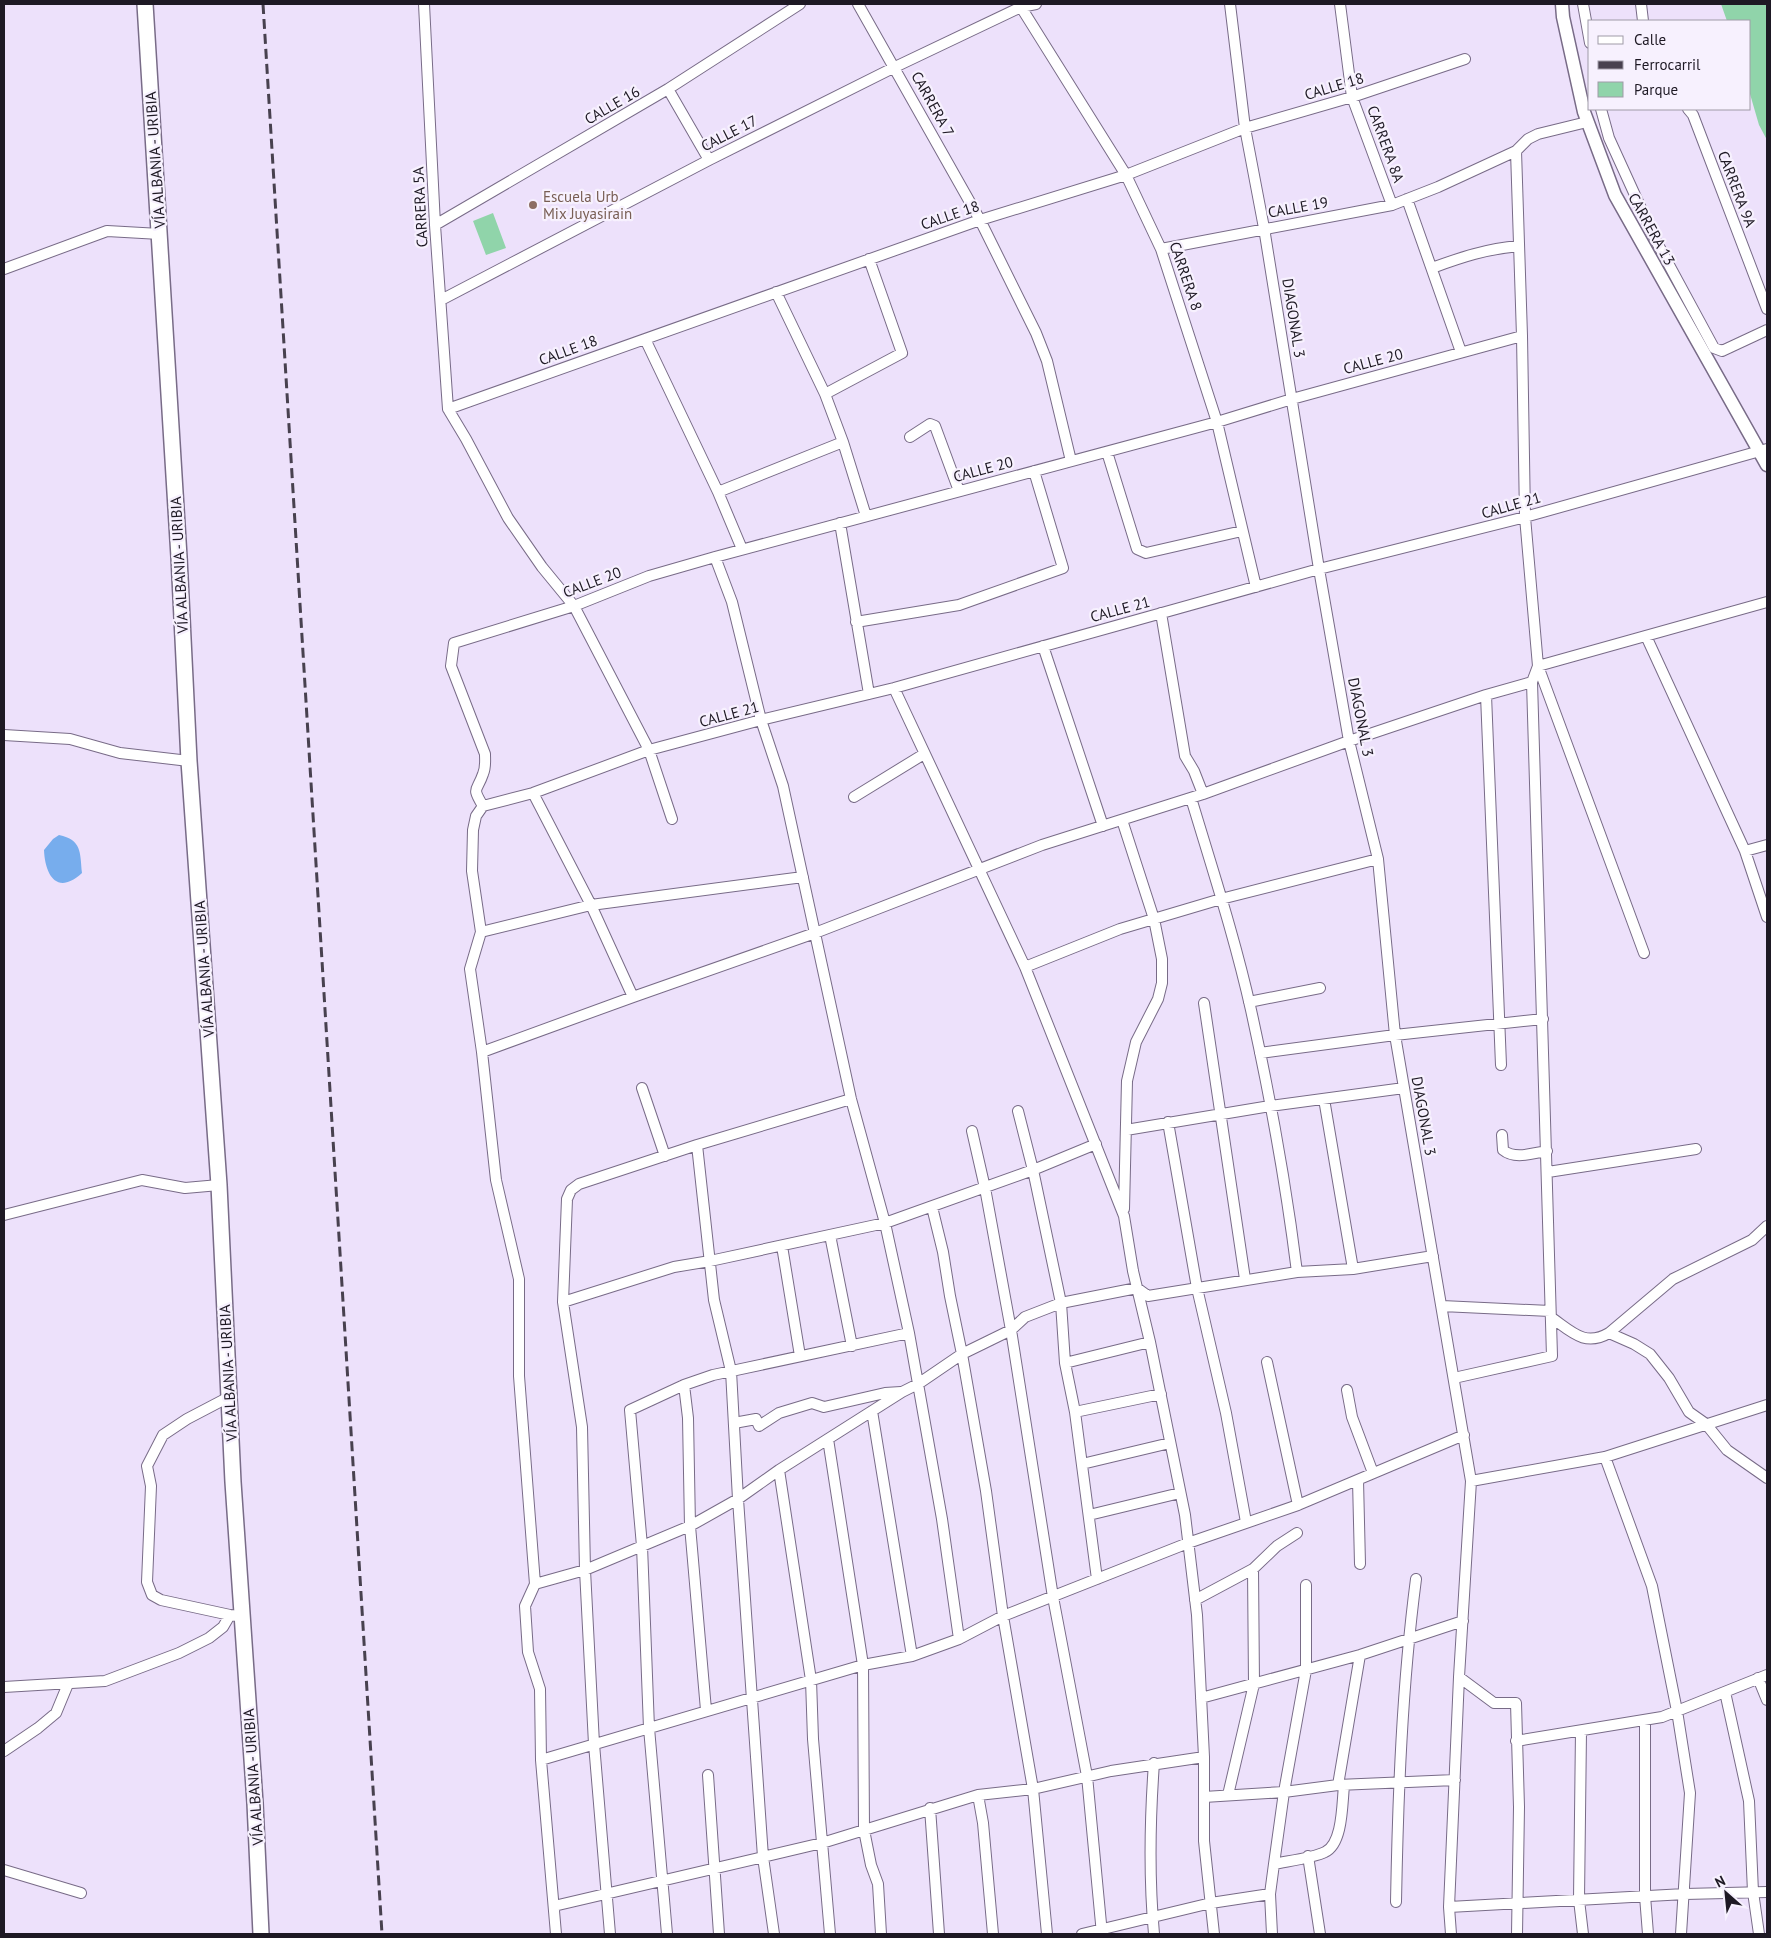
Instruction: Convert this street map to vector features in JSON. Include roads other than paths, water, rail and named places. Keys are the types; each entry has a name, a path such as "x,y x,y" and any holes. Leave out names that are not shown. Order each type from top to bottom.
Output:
{"main road":[{"name":"VÍA ALBANIA - URIBIA","path":"145,4 160,234 189,761 219,1184 229,1397 236,1615 255,1802 261,1934"}],"street":[{"name":"CARRERA 5A","path":"424,4 435,225 448,409"},
{"name":"CALLE 16","path":"435,225 668,89 800,4"},
{"name":"CARRERA 7","path":"858,4 980,220 1036,332 1047,361 1071,461"},
{"name":"CALLE 17","path":"441,300 709,160 895,67 1020,6 1036,4"},
{"name":"DIAGONAL 3","path":"1230,4 1245,128 1264,228 1319,569 1349,741 1378,859 1395,1035 1471,1482 1459,1677 1449,1907 1451,1934"},
{"name":"CARRERA 8A","path":"1340,4 1352,97 1392,205"},
{"name":"CARRERA 13","path":"1562,4 1563,17 1587,122 1615,195 1764,450 1767,465"},
{"path":"1584,4 1588,30"},
{"path":"1640,4 1643,20"},
{"name":"CARRERA 8","path":"1020,6 1126,175 1161,249 1217,422 1256,587"},
{"name":"CALLE 18","path":"448,409 980,220 1126,175 1245,128 1352,97 1465,59"},
{"path":"668,89 709,160"},
{"path":"1600,110 1608,138 1654,239 1714,348 1722,352 1767,330"},
{"name":"CARRERA 9A","path":"1689,110 1693,115 1767,309"},
{"name":"CALLE 19","path":"1161,249 1392,205 1438,187 1516,151 1528,139 1538,134 1587,122"},
{"path":"1516,151 1526,517 1538,666 1644,953"},
{"name":"CARRERA 8A","path":"1407,199 1461,352"},
{"path":"4,269 107,231 160,234"},
{"path":"1432,268 1492,249 1519,246"},
{"path":"825,394 902,354 869,259"},
{"path":"776,292 825,394 843,442 866,516"},
{"name":"CALLE 20","path":"483,806 476,794 476,787 483,775 485,754 451,666 454,643 574,606 649,576 715,557 1217,422 1292,399 1522,336"},
{"path":"645,339 718,492 742,550"},
{"path":"448,409 466,438 508,518 542,566 574,606 649,750 672,819"},
{"path":"910,437 930,424 935,426 959,491"},
{"path":"718,492 843,442"},
{"name":"CALLE 21","path":"483,806 533,793 649,750 761,720 894,688 1319,569 1526,517 1764,450"},
{"path":"1107,452 1137,549 1146,553 1242,531"},
{"path":"856,622 958,605 1062,568 1034,471"},
{"path":"840,523 869,694"},
{"path":"715,557 732,602 761,720 783,786 851,1098 885,1223 909,1333 942,1519 959,1639"},
{"path":"1538,666 1767,602"},
{"path":"1162,613 1186,756 1203,794"},
{"path":"1646,636 1745,851 1767,917"},
{"path":"1043,646 1103,826"},
{"path":"1454,1378 1552,1356 1532,682 1538,666"},
{"path":"482,1052 815,933 1042,845 1191,798 1349,741 1486,695 1532,682"},
{"path":"894,688 1025,967 1124,1216"},
{"path":"1486,695 1501,1065"},
{"path":"4,735 70,739 120,753 189,761"},
{"path":"854,797 924,754"},
{"path":"533,793 591,904 632,997"},
{"path":"1191,798 1249,1002 1291,1221 1297,1272"},
{"path":"483,806 476,816 473,830 472,871 481,932 470,969 482,1052 496,1180 519,1279 519,1376 535,1584 525,1606 528,1652 540,1689 541,1760 556,1934"},
{"path":"1122,820 1154,919 1162,959 1162,983 1158,999 1136,1042 1127,1081 1124,1216 1137,1288 1150,1342 1180,1493 1188,1543 1195,1600 1201,1698 1204,1757 1204,1841 1214,1934"},
{"path":"1745,851 1767,845"},
{"path":"1025,967 1120,929 1221,899 1378,859"},
{"path":"481,932 591,904 803,878"},
{"path":"1249,1002 1320,988"},
{"path":"1204,1003 1245,1279"},
{"path":"1260,1053 1499,1022 1543,1019"},
{"path":"642,1088 665,1156"},
{"path":"1126,1130 1270,1106 1404,1088"},
{"path":"610,1934 594,1744 585,1570 582,1427 563,1302 567,1199 571,1190 578,1184 851,1098"},
{"path":"1324,1099 1353,1269"},
{"path":"1018,1111 1033,1170 1061,1303 1065,1363 1075,1412 1097,1579"},
{"path":"1168,1122 1196,1288 1226,1413 1246,1522"},
{"path":"972,1131 985,1188 1011,1330 1053,1597 1087,1776 1102,1932"},
{"path":"1502,1135 1503,1150 1508,1154 1515,1156 1547,1151"},
{"path":"563,1302 674,1267 885,1223 985,1188 1096,1144"},
{"path":"697,1145 714,1300 731,1371 763,1857 774,1934"},
{"path":"1548,1172 1696,1149"},
{"path":"4,1215 142,1180 185,1188 219,1184"},
{"path":"932,1206 943,1252 986,1491 1003,1616 1033,1789 1047,1934"},
{"path":"1442,1306 1551,1314 1578,1336 1590,1340 1598,1339 1609,1333 1673,1279 1752,1240 1767,1226"},
{"path":"830,1235 852,1346"},
{"path":"782,1246 800,1356"},
{"path":"535,1584 585,1570 690,1526 738,1499 779,1470 902,1392 918,1384 962,1354 1011,1330 1025,1317 1061,1303 1137,1288 1148,1296 1245,1279 1297,1272 1353,1269 1433,1256"},
{"path":"666,1934 649,1728 642,1546 630,1410 713,1374 909,1333"},
{"path":"1609,1333 1634,1344 1650,1354 1669,1378 1689,1412 1706,1424 1727,1450 1767,1478"},
{"path":"1065,1363 1150,1342"},
{"path":"1267,1362 1298,1505"},
{"path":"684,1385 688,1418 690,1526 706,1710"},
{"path":"1347,1390 1352,1417 1373,1473"},
{"path":"734,1423 756,1419 760,1426 779,1413 812,1403 824,1406 885,1393 902,1392"},
{"path":"1075,1412 1160,1394"},
{"path":"229,1397 186,1419 163,1435 147,1466 151,1486 147,1582 152,1595 161,1600 236,1615"},
{"path":"1471,1482 1605,1457 1767,1405"},
{"path":"872,1411 912,1656"},
{"path":"541,1760 863,1665 912,1656 959,1639 1003,1616 1188,1543 1298,1505 1464,1435"},
{"path":"828,1439 863,1665 864,1830 871,1865 878,1884 881,1934"},
{"path":"1082,1464 1170,1443"},
{"path":"1605,1457 1652,1586 1677,1711 1690,1794 1681,1934"},
{"path":"779,1470 811,1680 812,1739 830,1934"},
{"path":"1358,1480 1360,1564"},
{"path":"1088,1515 1180,1493"},
{"path":"1195,1600 1253,1569 1277,1546 1297,1534"},
{"path":"1228,1795 1254,1684 1253,1569"},
{"path":"1396,1902 1398,1784 1408,1640 1416,1579"},
{"path":"1272,1934 1270,1894 1284,1792 1306,1670 1306,1585"},
{"path":"4,1686 105,1681 179,1653 209,1638 236,1615"},
{"path":"1201,1698 1360,1655 1463,1621"},
{"path":"1274,1864 1326,1852 1339,1832 1341,1785 1360,1655"},
{"path":"1459,1677 1494,1704 1516,1703 1519,1807 1517,1934"},
{"path":"1516,1741 1645,1721 1677,1711 1763,1677 1767,1700"},
{"path":"4,1751 56,1713 68,1684"},
{"path":"1725,1692 1748,1801 1758,1934"},
{"path":"1645,1721 1645,1896 1648,1934"},
{"path":"1582,1732 1579,1900 1583,1934"},
{"path":"554,1906 822,1843 930,1808 978,1795 1033,1789 1154,1763 1204,1757"},
{"path":"1154,1763 1152,1799 1154,1934"},
{"path":"708,1775 719,1934"},
{"path":"1204,1797 1284,1792 1341,1785 1455,1780"},
{"path":"978,1795 983,1823 993,1934"},
{"path":"930,1808 939,1934"},
{"path":"1308,1856 1320,1934"},
{"path":"4,1870 81,1893"},
{"path":"1449,1907 1685,1894 1767,1892"},
{"path":"1082,1934 1102,1932 1211,1903 1270,1894"}],"water":[{"path":"59,835 67,837 76,844 81,859 82,873 66,883 54,879 50,874 45,859 44,850"}],"railway":[{"path":"263,4 382,1934"}],"place":[{"name":"Escuela Urb Mix Juyasirain","path":"533,205"}]}
